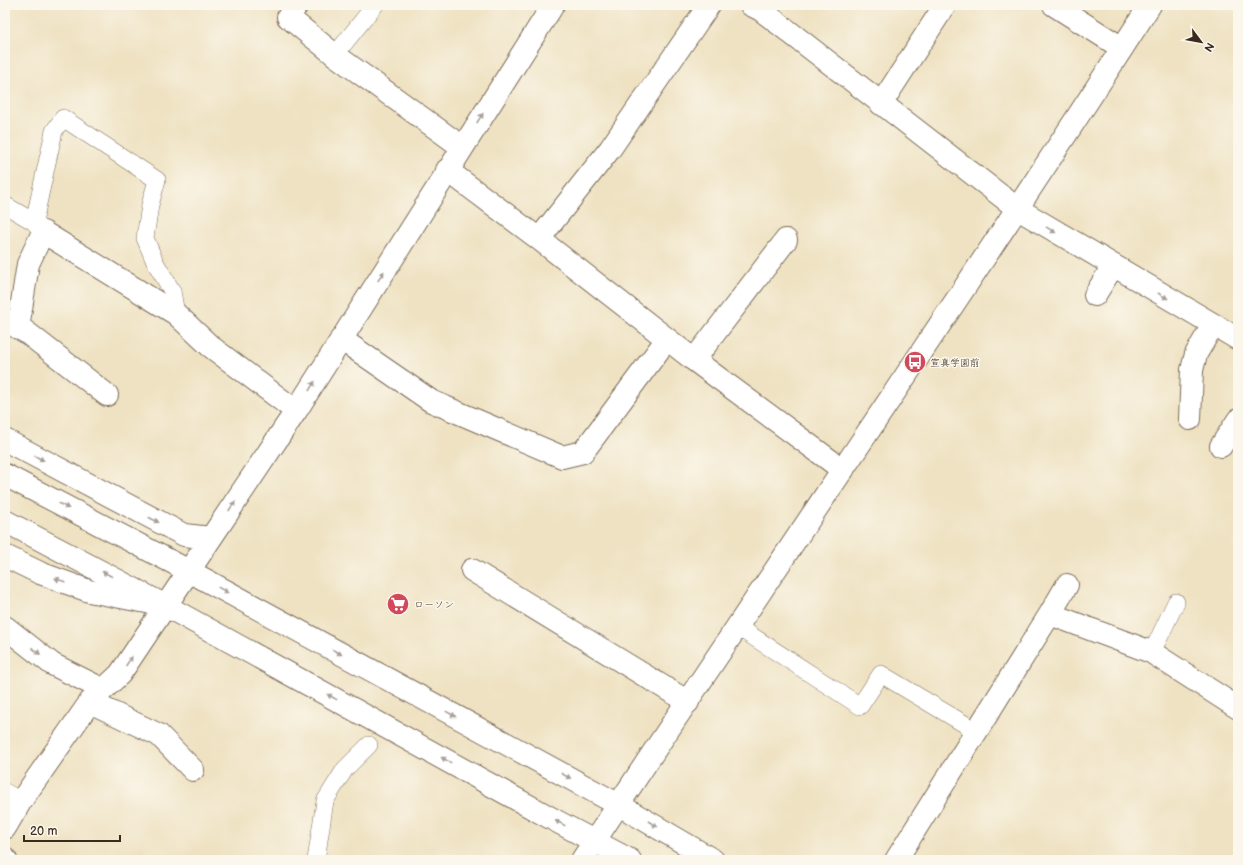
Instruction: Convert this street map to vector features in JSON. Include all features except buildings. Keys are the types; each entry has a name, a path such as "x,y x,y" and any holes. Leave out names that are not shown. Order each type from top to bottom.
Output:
{"street":[{"path":"297,5 288,17 335,55 462,147"},
{"path":"5,828 13,797 96,696 120,674 296,411 447,170 553,5"},
{"path":"539,239 610,149 710,5"},
{"path":"881,104 945,5"},
{"path":"1054,5 1122,48"},
{"path":"582,860 1018,209 1150,5"},
{"path":"759,7 881,104 1018,209 1238,339"},
{"path":"447,170 539,239 694,360 843,470"},
{"path":"107,395 26,332 12,324 38,227 176,314 210,346 296,411"},
{"path":"694,360 786,240"},
{"path":"1095,295 1113,266"},
{"path":"1190,419 1192,370 1196,354 1213,325"},
{"path":"341,339 432,401 562,457 583,452 667,339"},
{"path":"1221,446 1238,420"},
{"path":"5,440 184,536 211,538"},
{"path":"5,475 189,571 619,805 713,860"},
{"path":"5,521 166,606 594,842 630,860"},
{"path":"5,556 40,573 89,591 166,606"},
{"path":"472,570 688,702"},
{"path":"896,860 1067,585"},
{"path":"1050,614 1151,652 1238,708"},
{"path":"5,627 96,696 158,735 193,770"}],"lane":[{"path":"335,55 375,5"},
{"path":"5,205 38,227 54,131 63,118 157,180 150,205 145,238 155,262 172,291 176,314"},
{"path":"1151,652 1176,602"},
{"path":"738,627 860,706 881,674 976,731"},
{"path":"316,860 325,800 345,769 369,745"}],"place":[{"name":"宣真学園前","path":"915,362"},
{"name":"ローソン","path":"398,604"}]}
